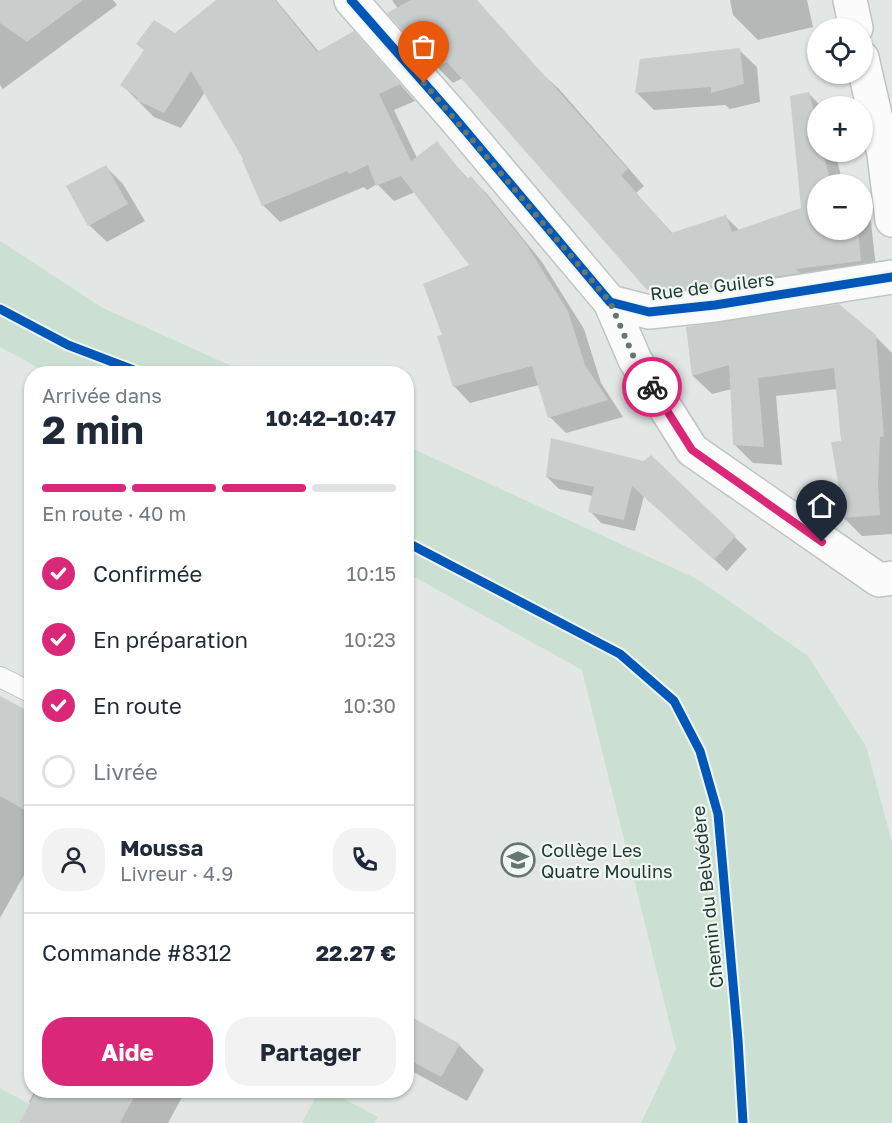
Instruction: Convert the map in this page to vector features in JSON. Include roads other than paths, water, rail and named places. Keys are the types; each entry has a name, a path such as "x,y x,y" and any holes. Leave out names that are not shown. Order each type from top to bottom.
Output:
{"street":[{"path":"351,0 454,117 610,302 635,360 692,450 879,580 892,578"},
{"path":"850,0 854,18"},
{"path":"868,84 884,154 892,220"},
{"name":"Rue de Guilers","path":"610,302 649,312 715,305 892,277"}],"lane":[{"path":"0,677 24,689"}],"place":[{"name":"Collège Les Quatre Moulins","path":"518,860"}]}
